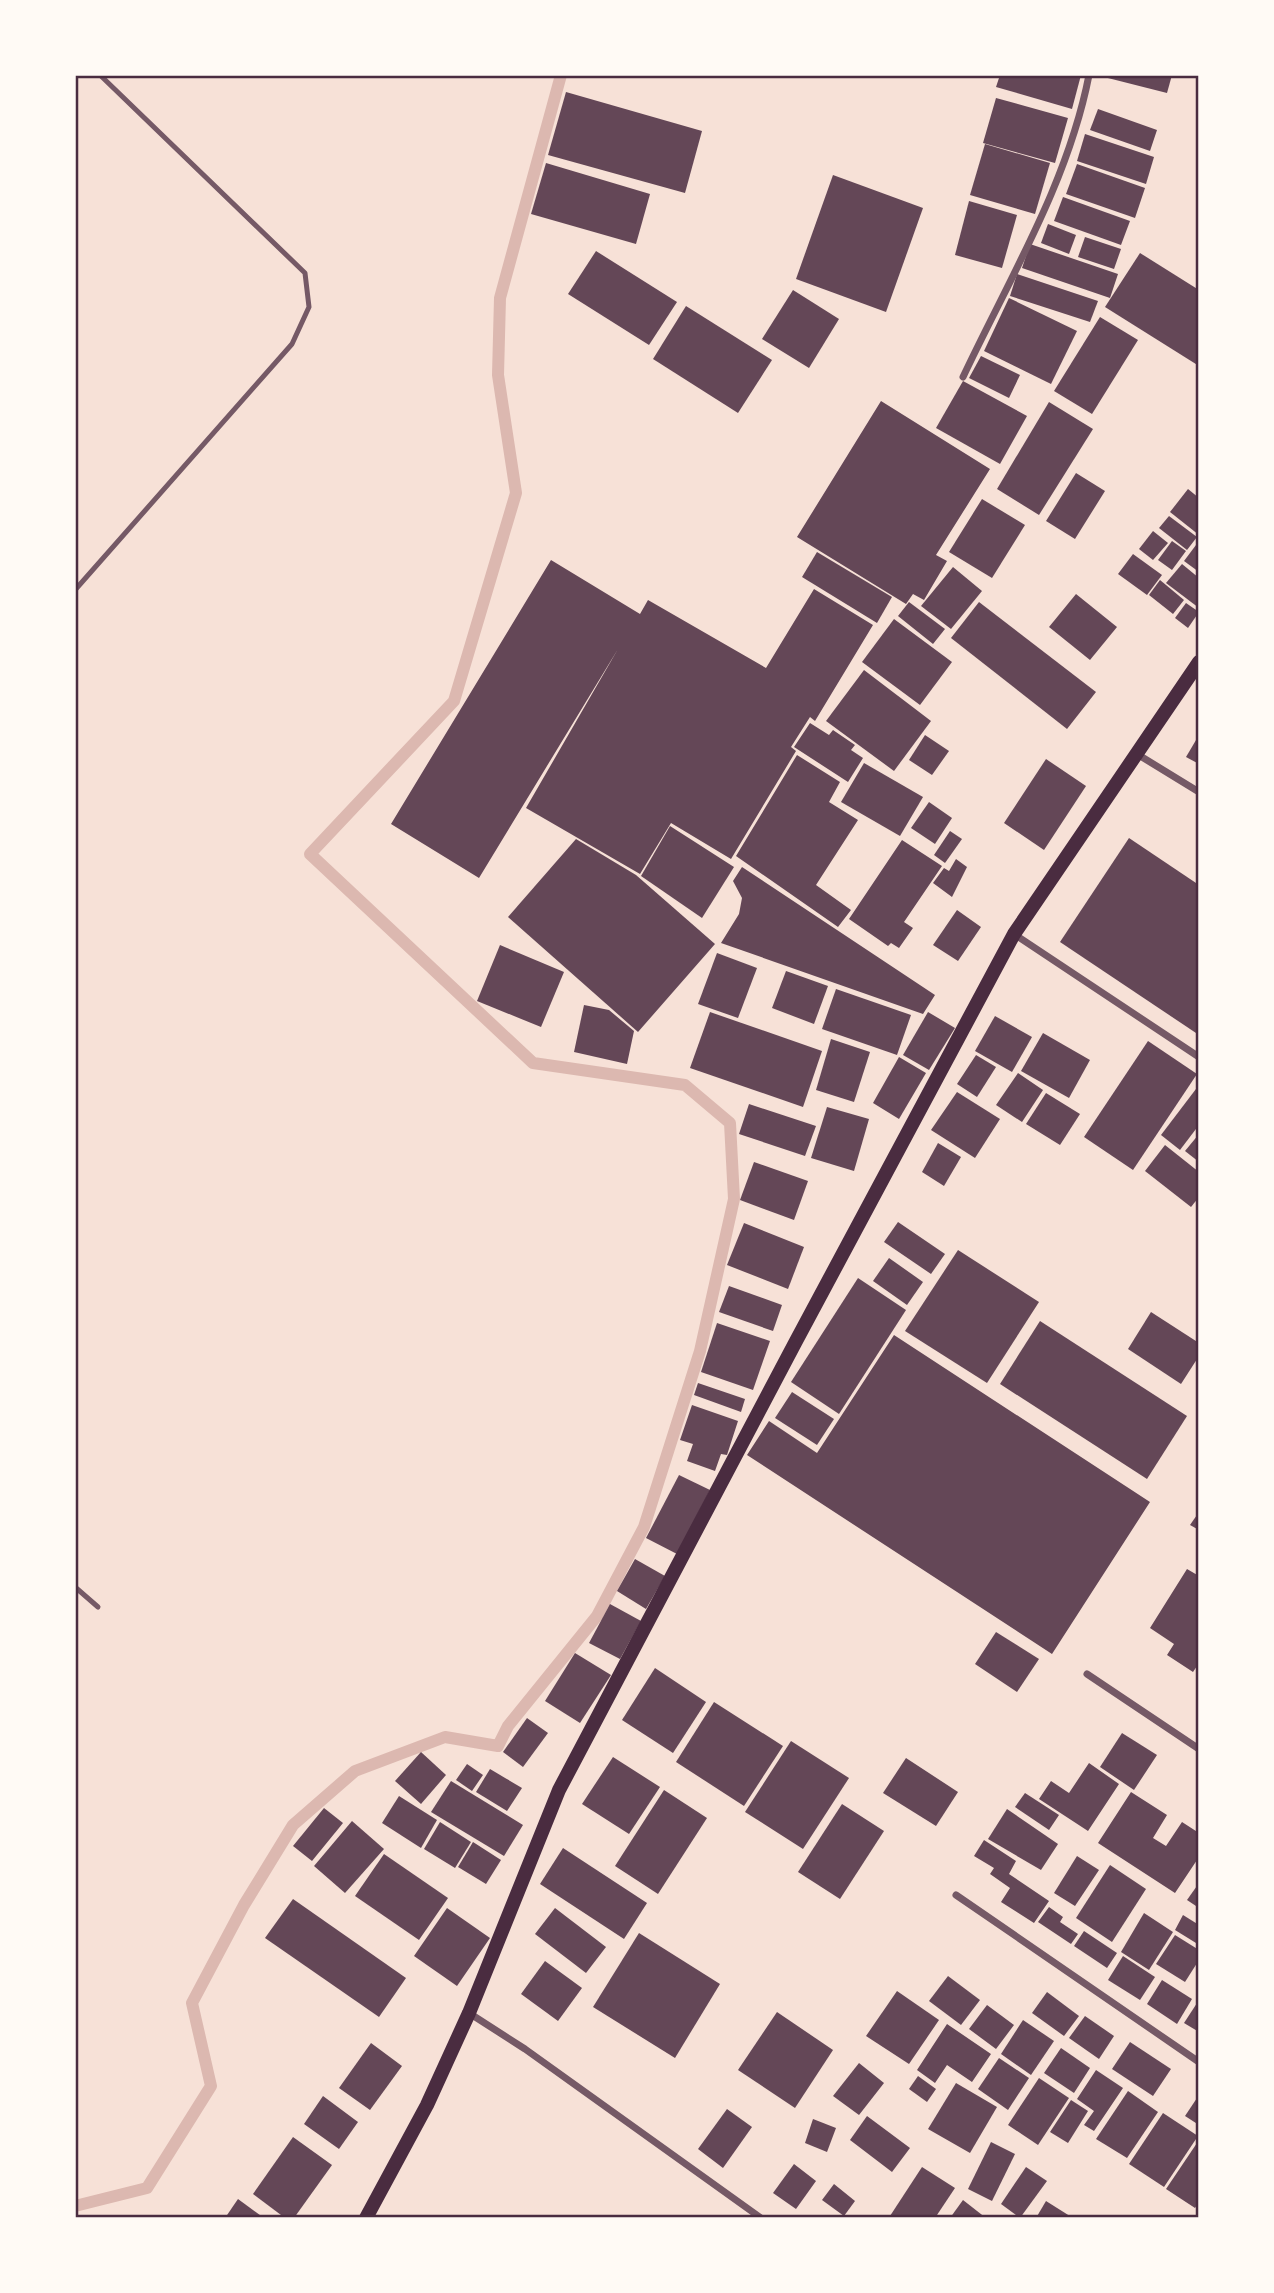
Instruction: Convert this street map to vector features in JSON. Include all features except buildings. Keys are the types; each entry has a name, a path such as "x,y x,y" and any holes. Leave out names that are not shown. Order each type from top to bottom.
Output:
{"main road":[{"path":"366,2218 427,2105 469,2013 559,1790 1014,934 1199,662"}],"street":[{"path":"963,377 1050,198 1083,108 1089,75"},
{"path":"1135,753 1199,792"},
{"path":"1014,934 1199,1057"},
{"path":"1087,1674 1199,1749"},
{"path":"956,1895 1199,2062"},
{"path":"469,2013 525,2049 761,2218"}],"lane":[{"path":"75,590 292,344 309,307 305,272 100,75"},
{"path":"75,1587 98,1608"}],"waterway":[{"path":"75,2206 147,2188 211,2086 192,2003 244,1905 293,1825 355,1771 445,1737 498,1746 508,1726 597,1616 644,1527 700,1351 734,1199 730,1123 685,1085 533,1063 310,854 454,701 516,493 498,375 500,298 561,75"}]}
